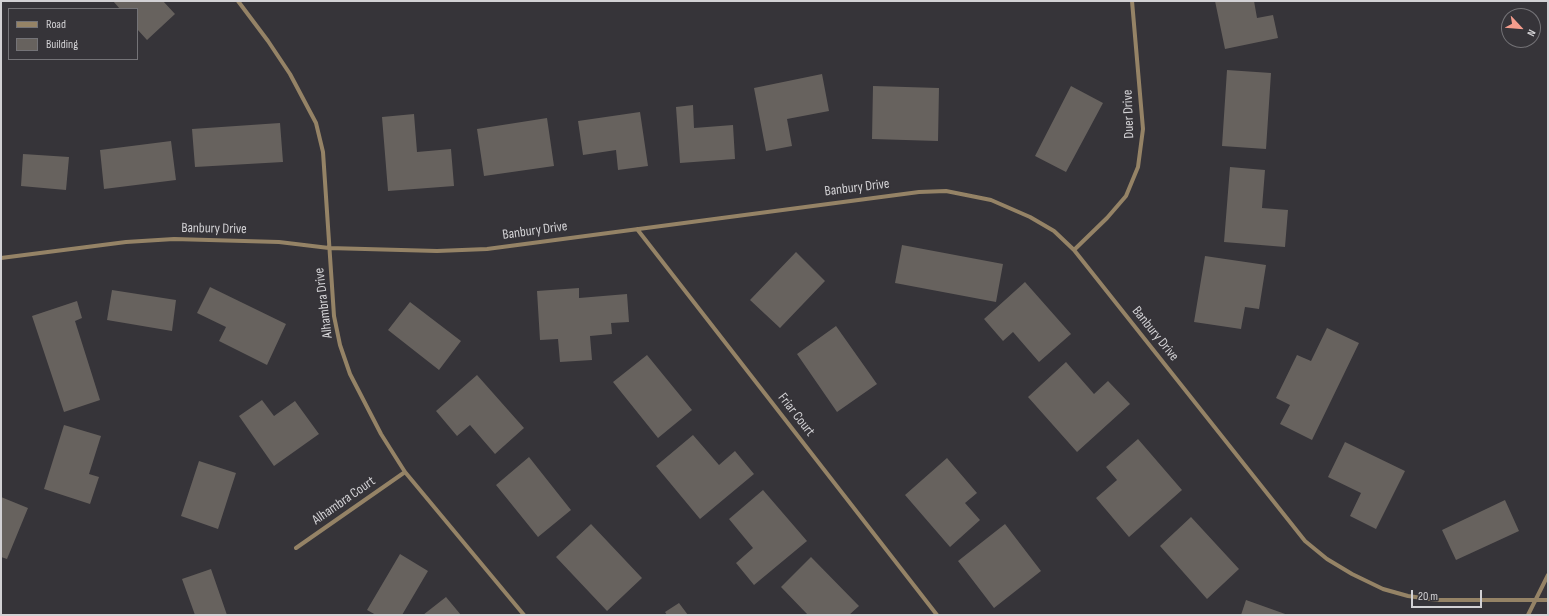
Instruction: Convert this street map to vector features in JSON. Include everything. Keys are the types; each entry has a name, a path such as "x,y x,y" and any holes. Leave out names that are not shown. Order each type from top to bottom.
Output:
{"street":[{"name":"Alhambra Drive","path":"238,1 268,41 290,74 316,123 324,152 334,316 340,344 350,374 381,434 405,472 524,615"},
{"name":"Duer Drive","path":"1074,250 1107,218 1126,196 1138,167 1143,128 1132,1"},
{"name":"Banbury Drive","path":"1,258 126,242 174,239 279,242 329,248 437,251 487,249 877,196 946,191 991,200 1030,217 1054,231 1074,250 1305,541 1327,559 1352,574 1383,589 1408,596 1437,600 1548,600"},
{"name":"Friar Court","path":"637,229 937,615"},
{"name":"Alhambra Court","path":"296,548 405,472"},
{"path":"1528,615 1548,576"}],"building":[{"path":"113,1 163,1 175,14 147,40 138,30 138,8 119,8"},
{"path":"1215,1 1254,1 1257,18 1273,15 1278,38 1225,49"},
{"path":"1227,70 1271,73 1266,149 1222,146"},
{"path":"822,74 829,111 787,119 792,146 766,151 754,88"},
{"path":"873,86 939,88 938,141 872,139"},
{"path":"1071,86 1103,103 1066,172 1035,156"},
{"path":"693,105 694,128 733,125 735,159 680,163 676,107"},
{"path":"640,112 648,166 618,170 616,150 583,155 578,121"},
{"path":"414,114 417,152 451,149 454,186 388,191 382,117"},
{"path":"547,118 554,166 484,176 477,129"},
{"path":"280,123 283,162 195,167 192,129"},
{"path":"171,141 176,180 104,189 100,150"},
{"path":"23,154 69,157 66,190 21,186"},
{"path":"1230,167 1265,170 1262,208 1288,210 1285,247 1224,242"},
{"path":"902,245 1003,264 996,302 895,283"},
{"path":"796,252 825,281 780,328 750,300"},
{"path":"1205,256 1266,265 1259,309 1245,307 1241,329 1194,322"},
{"path":"1025,282 1071,334 1039,362 1013,332 1003,341 984,319"},
{"path":"210,287 286,324 267,365 219,341 226,327 197,313"},
{"path":"579,288 579,298 627,294 629,322 611,323 612,334 590,336 592,360 560,362 558,339 540,340 537,291"},
{"path":"112,290 176,300 172,331 107,320"},
{"path":"77,301 82,318 75,321 100,400 64,412 32,316"},
{"path":"410,302 461,341 439,370 388,330"},
{"path":"836,326 877,384 837,412 797,354"},
{"path":"1327,328 1359,343 1312,440 1280,424 1290,405 1276,398 1297,355 1311,361"},
{"path":"647,355 692,410 658,438 613,382"},
{"path":"1066,362 1094,394 1108,381 1130,404 1077,452 1028,397"},
{"path":"477,375 524,428 495,454 470,425 457,436 436,411"},
{"path":"262,400 274,416 295,401 319,434 274,466 239,416"},
{"path":"64,425 101,436 89,474 99,477 90,504 44,489"},
{"path":"693,435 719,465 735,451 754,474 700,519 656,466"},
{"path":"1138,439 1182,490 1129,537 1096,498 1117,480 1106,467"},
{"path":"1345,442 1405,471 1376,529 1350,516 1361,493 1328,477"},
{"path":"529,457 571,510 538,537 496,485"},
{"path":"947,458 977,493 965,503 980,520 950,547 905,495"},
{"path":"199,461 236,473 218,529 181,516"},
{"path":"763,490 807,541 754,585 736,563 753,548 729,519"},
{"path":"1,497 28,508 7,559 1,557"},
{"path":"1505,500 1519,531 1456,560 1442,530"},
{"path":"1191,517 1239,569 1207,599 1160,546"},
{"path":"591,524 642,578 607,611 556,557"},
{"path":"1005,524 1041,571 994,608 958,561"},
{"path":"400,554 428,571 402,615 376,615 367,610"},
{"path":"811,557 859,606 849,615 808,615 781,587"},
{"path":"211,569 227,615 195,615 182,579"},
{"path":"446,597 461,615 423,615"},
{"path":"1246,600 1288,615 1241,615"},
{"path":"679,603 688,615 667,615 665,612"}]}
